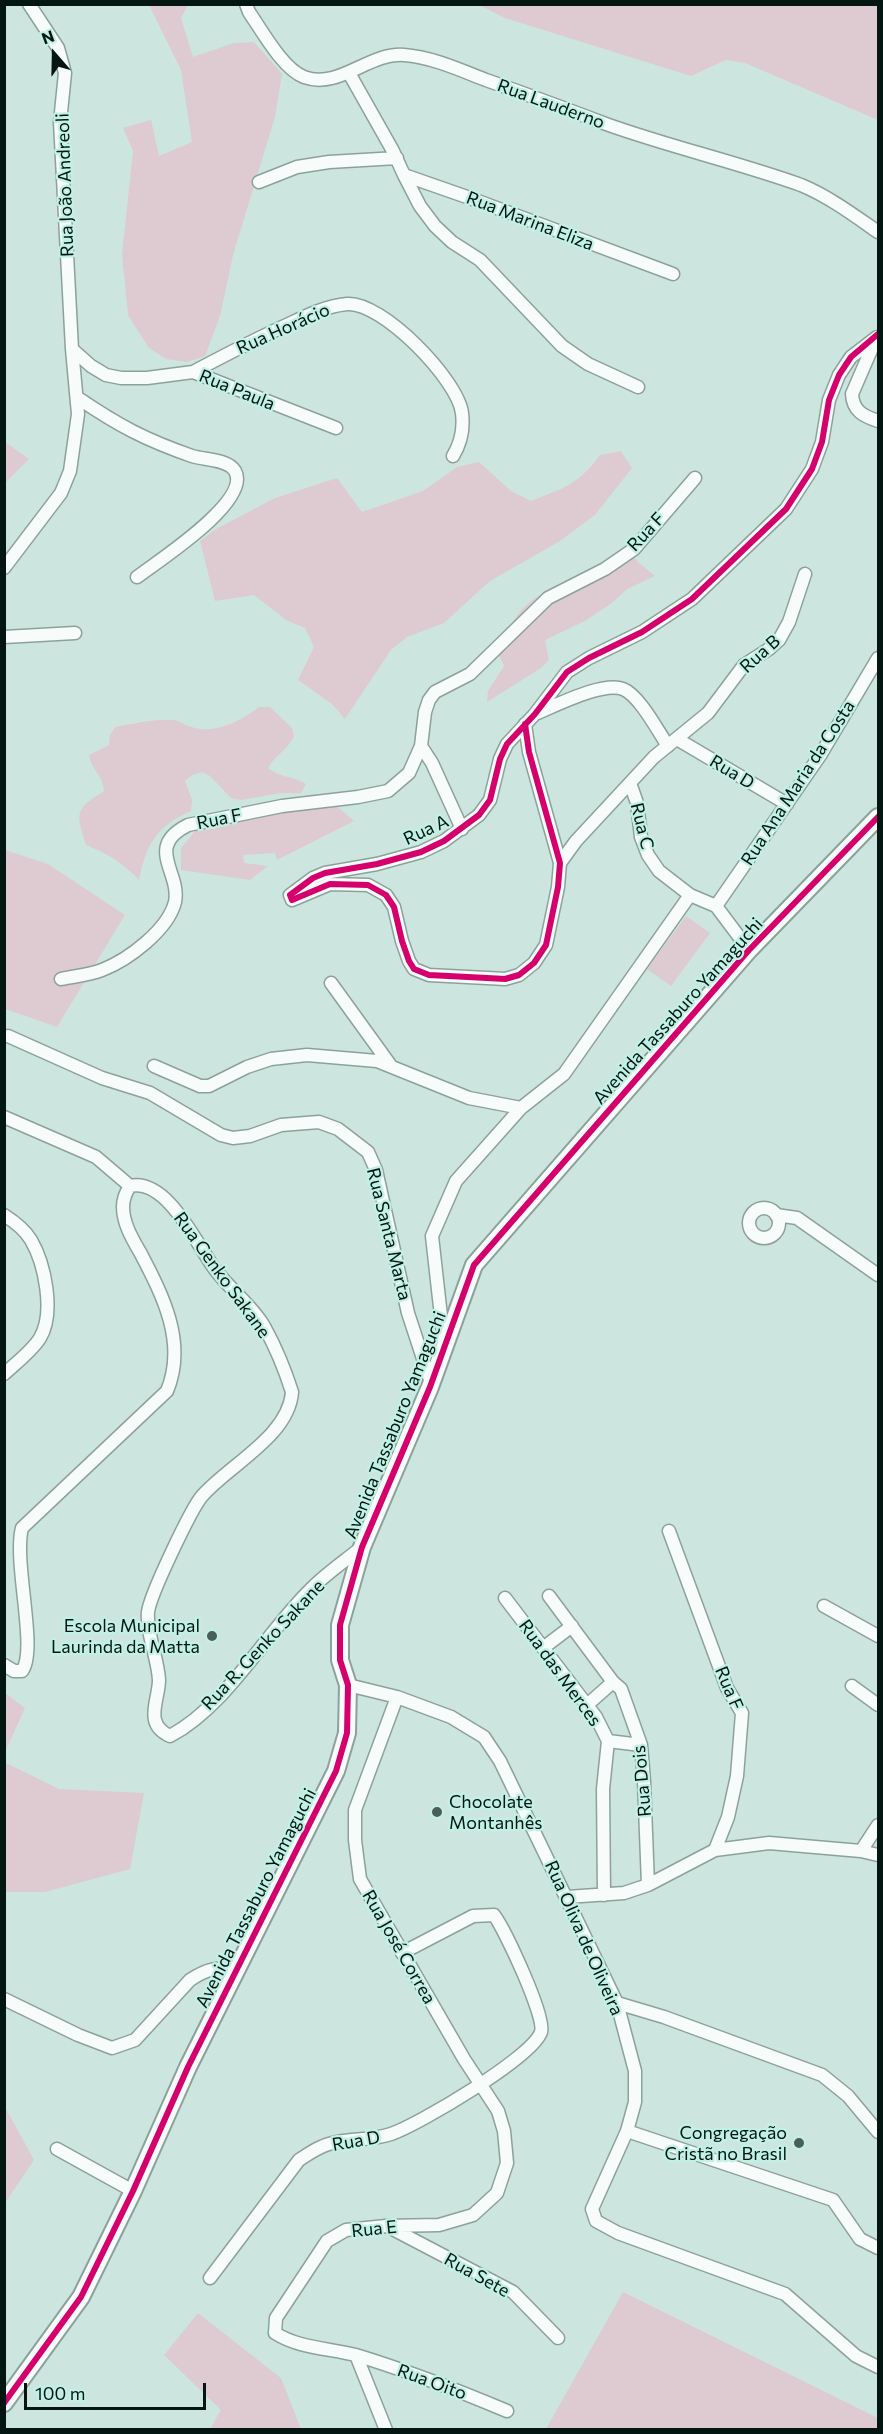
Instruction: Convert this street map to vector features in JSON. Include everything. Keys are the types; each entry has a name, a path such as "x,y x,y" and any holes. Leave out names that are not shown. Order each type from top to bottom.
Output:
{"street":[{"name":"Rua João Andreoli","path":"4,568 61,493 70,471 78,414 72,349 60,122 65,73 58,48 29,4"},
{"name":"Rua Lauderno","path":"246,4 249,12 284,62 304,77 323,79 349,73 366,62 388,56 405,55 447,65 645,138 803,186 879,232"},
{"path":"349,73 397,158 420,206 435,226 452,242 480,260 562,346 588,364 638,387"},
{"path":"259,182 297,167 329,162 397,158"},
{"name":"Rua Marina Eliza","path":"404,175 467,196 673,274"},
{"name":"Rua Horácio","path":"193,372 263,335 327,307 351,303 369,310 401,330 447,379 457,395 462,411 461,440 453,456"},
{"path":"878,336 852,394 852,403 857,411 879,421"},
{"name":"Rua A","path":"560,863 558,887 546,945 534,963 519,975 505,979 429,975 414,969 409,962 402,941 394,907 386,895 368,885 330,884 292,900 290,895 313,878 421,852 462,829 479,815 490,800 500,759 507,744 535,714 567,672 589,658 642,632 692,599 786,509 812,469 822,442 829,400 839,375 852,357 878,336"},
{"name":"Rua Paula","path":"72,349 91,366 106,375 121,378 147,378 193,372 336,428"},
{"path":"78,398 114,423 142,437 196,458 227,464 235,471 237,481 234,495 216,515 137,577"},
{"name":"Rua F","path":"61,979 100,972 135,951 155,934 168,916 175,900 167,859 167,842 175,831 188,825 282,806 357,798 388,790 409,773 421,746 425,712 435,692 470,674 548,598 605,569 634,549 695,478"},
{"name":"Rua B","path":"560,863 576,840 630,783 708,713 744,665 770,649 779,640 789,622 805,574"},
{"path":"4,636 75,633"},
{"name":"Rua Ana Maria da Costa","path":"716,906 821,754 879,658"},
{"name":"Rua D","path":"535,714 593,691 614,687 625,689 673,742 787,804"},
{"path":"525,724 529,752 560,863"},
{"path":"421,746 432,763 462,829"},
{"name":"Rua C","path":"630,783 636,803 641,837 648,855 659,871 690,895 716,906"},
{"name":"Avenida Tassaburo Yamaguchi","path":"4,2403 81,2297 133,2191 188,2067 336,1771 347,1733 348,1685 340,1660 340,1625 362,1547 431,1383 474,1265 749,950 879,817"},
{"path":"444,1347 432,1236 456,1181 521,1108 564,1074 690,895"},
{"path":"716,906 749,950"},
{"path":"331,983 391,1066"},
{"name":"Rua Santa Marta","path":"8,1036 102,1078 150,1093 221,1136 232,1138 250,1136 281,1125 319,1122 338,1128 368,1152 376,1170 408,1313 431,1383"},
{"path":"154,1066 200,1086 209,1086 247,1067 271,1059 307,1055 377,1061 469,1098 521,1108"},
{"name":"Rua Genko Sakane","path":"4,1117 96,1157 130,1186 140,1184 149,1186 183,1218 215,1268 264,1326 292,1392 292,1402 286,1416 264,1440 202,1496 189,1516 152,1596 148,1613 159,1681 153,1710 158,1726 163,1732"},
{"path":"4,1665 14,1671 22,1671 26,1665 28,1647 20,1554 22,1528 162,1396 172,1380 174,1342 170,1315 158,1286 126,1226 123,1207 125,1195 130,1186"},
{"path":"4,1215 17,1223 31,1241 48,1289 46,1321 40,1338 4,1374"},
{"path":"776,1215 797,1218 879,1275"},
{"name":"Rua F","path":"669,1531 727,1688 742,1713 737,1776 728,1817 715,1850"},
{"name":"Rua R. Genko Sakane","path":"163,1732 170,1736 184,1728 223,1691 312,1588 362,1547"},
{"name":"Rua Dois","path":"549,1596 613,1682 621,1689 641,1745 648,1885"},
{"name":"Rua das Merces","path":"505,1598 596,1717 608,1742 603,1789 604,1895"},
{"path":"825,1606 879,1636"},
{"path":"543,1648 572,1626"},
{"path":"587,1705 613,1682"},
{"name":"Rua Oliva de Oliveira","path":"348,1685 397,1697 452,1717 484,1737 500,1761 617,2003 635,2071 635,2102 627,2131 592,2209 596,2221 618,2233 785,2294 856,2355 879,2367"},
{"path":"852,1686 879,1705"},
{"name":"Rua José Correa","path":"397,1697 356,1810 355,1840 360,1879 480,2085"},
{"path":"608,1742 641,1745"},
{"path":"861,1851 879,1825"},
{"path":"567,1897 624,1893 648,1885 715,1850 769,1843 861,1851 879,1855"},
{"name":"Rua D","path":"210,2278 299,2160 320,2147 390,2135 435,2114 480,2085 532,2045 542,2032 540,2015 503,1928 494,1915 473,1916 402,1953"},
{"path":"4,1999 78,2035 112,2048 135,2040 190,1980 201,1972 213,1968 237,1968"},
{"path":"617,2003 664,2017 822,2075 848,2096 879,2132"},
{"name":"Rua E","path":"356,2355 288,2342 275,2333 276,2318 327,2241 346,2230 386,2226 439,2225 473,2215 497,2193 507,2163 504,2131 498,2111 480,2085"},
{"path":"627,2131 833,2200 860,2239 879,2248"},
{"path":"57,2149 133,2191"},
{"name":"Rua Sete","path":"386,2226 513,2292 558,2338"},
{"path":"356,2355 386,2430"},
{"name":"Rua Oito","path":"356,2355 435,2380 507,2411"}],"shaded area":[{"path":"149,5 188,5 181,18 193,57 234,43 254,42 282,74 275,117 233,255 220,316 205,356 187,362 166,359 149,348 128,315 122,254 133,151 123,128 151,120 159,156 192,142 181,70"},
{"path":"479,5 878,5 878,120 745,63 726,60 691,76 505,18"},
{"path":"5,442 29,459 5,483"},
{"path":"621,451 632,468 595,515 560,541 490,581 444,623 407,637 391,650 345,719 332,704 298,680 314,647 305,628 286,620 254,595 215,601 200,541 218,528 275,498 337,478 362,512 423,491 457,467 479,462 511,491 531,501 570,484 585,473 600,455"},
{"path":"625,547 655,576 627,589 612,603 585,621 545,640 549,660 541,668 487,702 488,691 504,666 500,657 485,653 498,642 524,607 542,594 604,564"},
{"path":"259,707 270,707 292,728 294,736 291,741 268,768 306,784 301,793 281,793 241,800 231,798 210,776 202,772 192,775 185,781 192,800 191,811 161,830 145,856 139,880 115,860 86,845 80,825 80,813 87,803 104,791 102,781 89,755 109,745 110,735 115,727 165,720 177,721 198,729 217,728 235,722"},
{"path":"324,795 354,821 277,860 275,853 243,855 244,863 268,866 250,880 181,870 181,848 196,830"},
{"path":"5,850 48,864 125,915 57,1027 5,1009"},
{"path":"686,916 710,933 671,986 647,969"},
{"path":"5,1693 25,1708 5,1752"},
{"path":"4,1762 59,1789 144,1793 130,1869 45,1892 5,1892"},
{"path":"4,2105 34,2160 5,2203 4,2203"},
{"path":"623,2292 878,2418 878,2429 546,2429"},
{"path":"198,2313 281,2378 301,2429 210,2429 221,2410 164,2355"}],"cycle path":[{"path":"525,724 529,752 560,863 558,887 546,945 534,963 519,975 505,979 429,975 414,969 402,941 394,907 386,895 368,885 330,884 292,900 290,895 313,878 325,873 377,864 421,852 444,841 479,815 490,800 500,759 507,744 535,714 567,672 589,658 642,632 692,599 786,509 812,469 822,442 829,400 839,375 851,357 878,334"},
{"path":"4,2403 81,2297 133,2191 188,2067 336,1771 347,1733 348,1685 340,1660 340,1625 362,1547 430,1387 474,1265 749,950 878,817"}],"place":[{"name":"Escola Municipal Laurinda da Matta","path":"212,1636"},
{"name":"Chocolate Montanhês","path":"437,1812"},
{"name":"Congregação Cristã no Brasil","path":"799,2143"}]}
